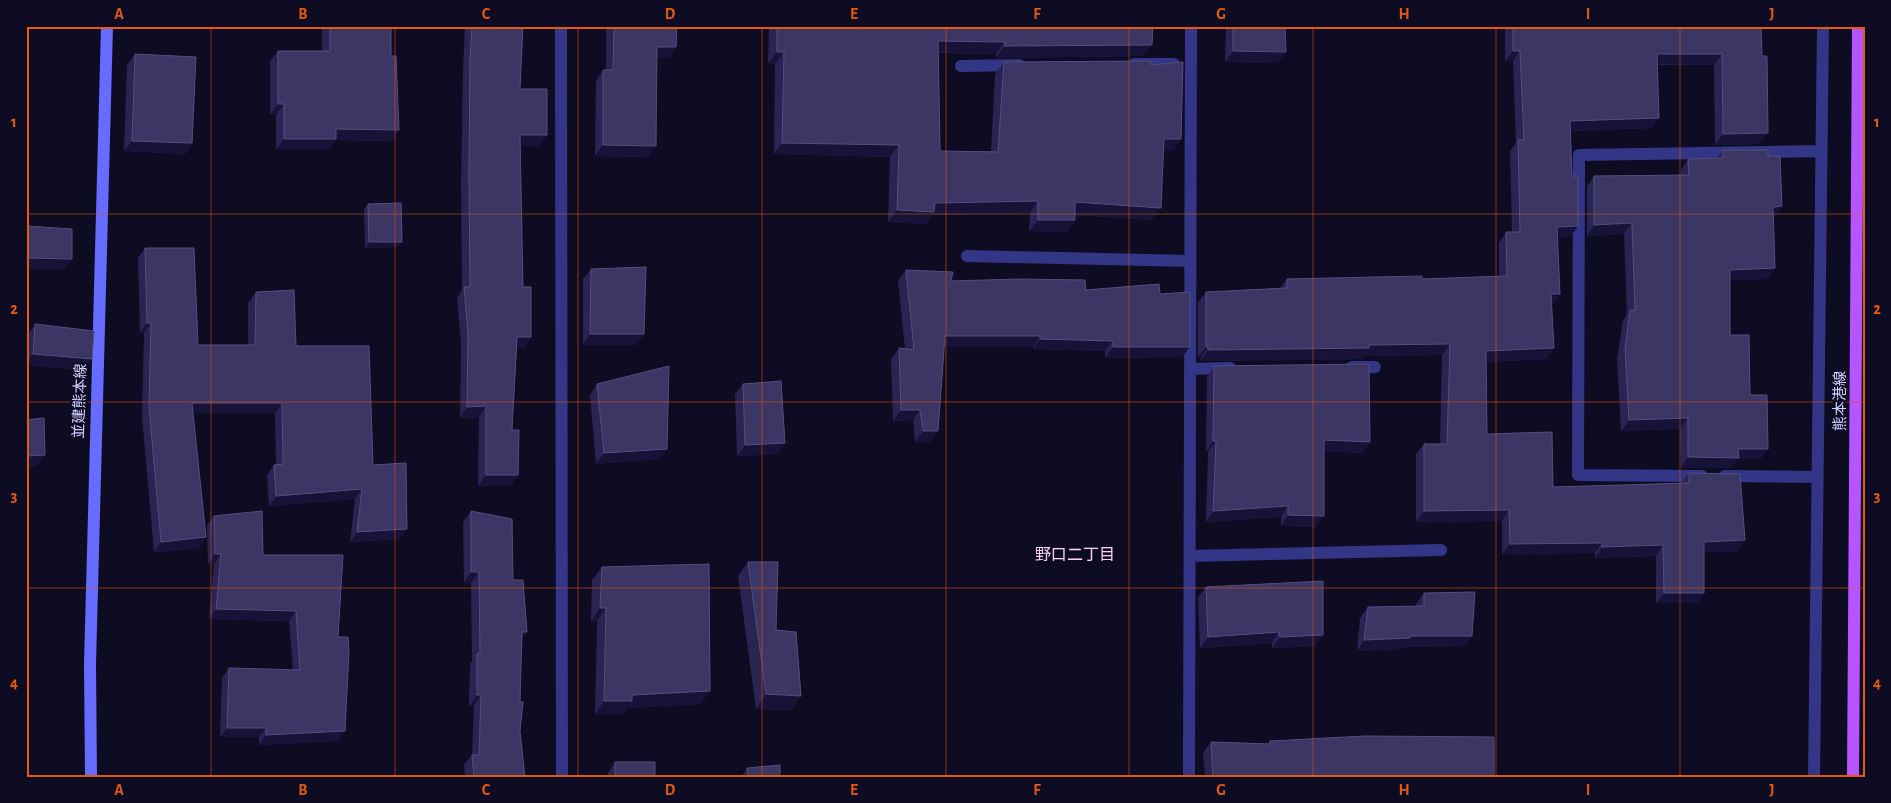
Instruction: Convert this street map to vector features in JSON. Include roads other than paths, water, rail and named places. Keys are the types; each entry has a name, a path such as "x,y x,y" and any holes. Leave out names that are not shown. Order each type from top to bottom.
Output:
{"main road":[{"name":"並建熊本線","path":"91,777 90,664 107,26"},
{"name":"熊本港線","path":"1853,777 1858,26"}],"street":[{"path":"561,26 562,777"},
{"path":"1189,777 1191,26"},
{"path":"1814,777 1823,26"},
{"path":"1121,64 1191,64"},
{"path":"961,66 1031,65"},
{"path":"1817,477 1578,475 1579,155 1821,151"},
{"path":"967,256 1190,261"},
{"path":"1336,367 1375,367"},
{"path":"1190,369 1238,368"},
{"path":"1190,556 1441,550"}],"district":[{"name":"野口二丁目","path":"1075,555"}]}
